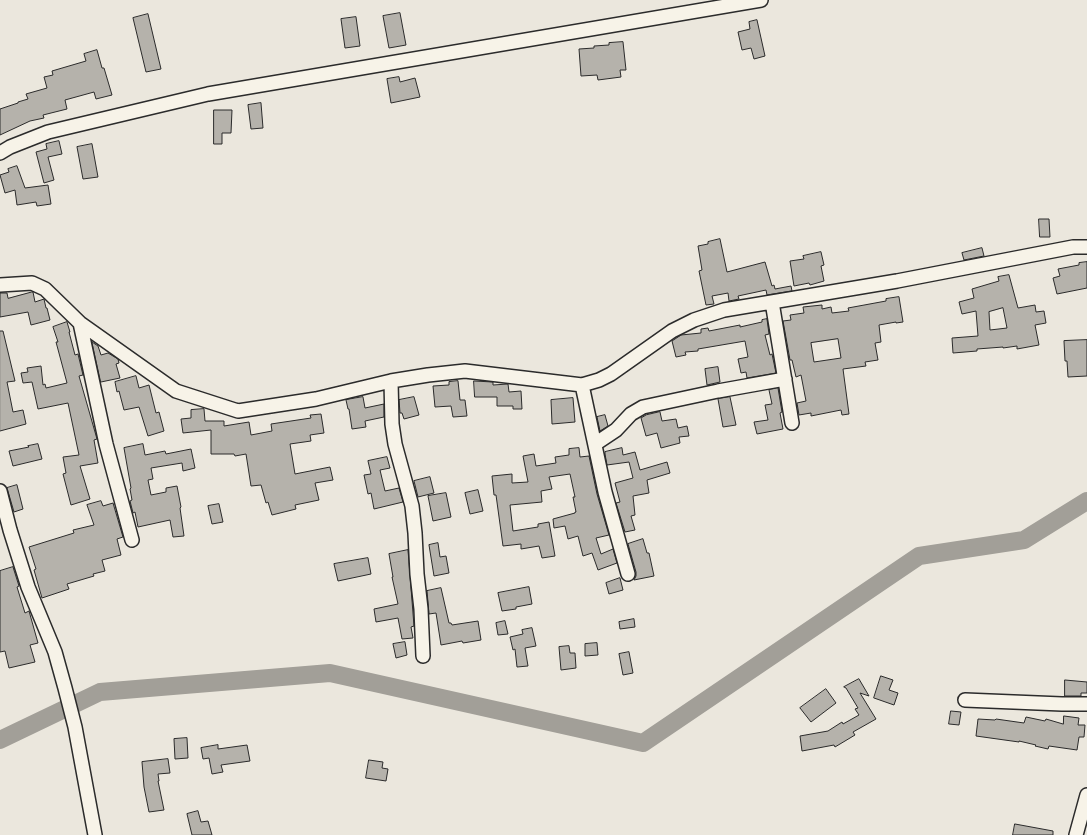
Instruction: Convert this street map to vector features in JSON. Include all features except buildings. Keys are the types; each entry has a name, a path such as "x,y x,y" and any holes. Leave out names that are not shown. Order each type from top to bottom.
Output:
{"street":[{"path":"0,153 48,132 208,94 761,0"},
{"path":"0,284 32,283 44,289 80,322 176,391 238,411 316,399 391,381 465,371 582,385 599,380 611,374 672,331 694,320 724,310 897,281 1073,247 1087,247"},
{"path":"772,302 792,423"},
{"path":"80,322 106,444 132,540"},
{"path":"595,444 616,430 631,414 643,407 785,379"},
{"path":"391,381 392,424 394,438 412,506 421,610 423,656"},
{"path":"582,385 605,492 628,574"},
{"path":"0,491 10,530 28,587 54,652 65,688 75,727 95,835"},
{"path":"965,700 1087,704"},
{"path":"1076,835 1087,795"}],"waterway":[{"path":"0,740 100,692 330,673 643,743 919,556 1024,540 1087,501"}]}
